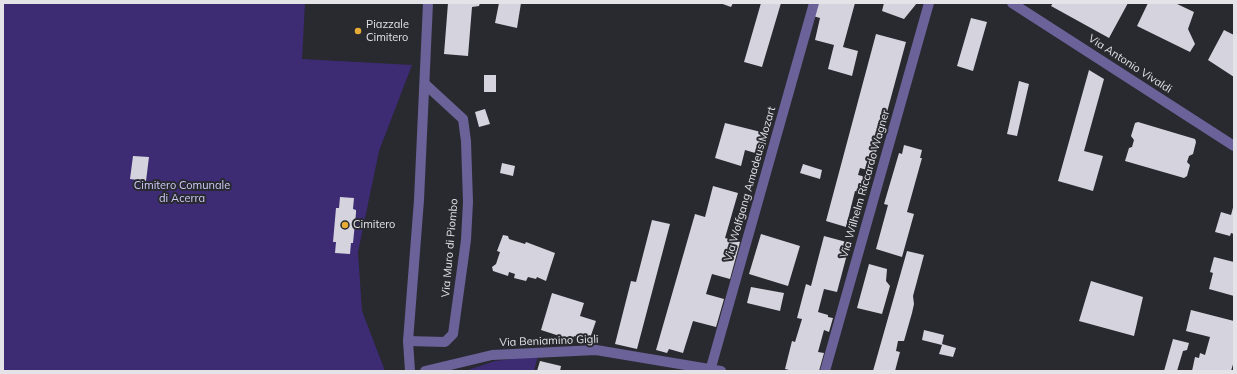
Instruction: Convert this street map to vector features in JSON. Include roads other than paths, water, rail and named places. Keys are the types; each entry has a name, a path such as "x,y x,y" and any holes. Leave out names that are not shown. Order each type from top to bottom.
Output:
{"street":[{"path":"410,371 408,341 419,200 428,3"},
{"name":"Via Wolfgang Amadeus Mozart","path":"714,370 814,3"},
{"name":"Via Wilhelm Riccardo Wagner","path":"825,371 929,3"},
{"name":"Via Antonio Vivaldi","path":"1012,3 1234,146"},
{"name":"Via Muro di Piombo","path":"408,341 445,342 453,334 466,240 468,202 466,141 463,119 425,84"},
{"name":"Via Beniamino Gigli","path":"426,371 492,355 596,350 714,370"}],"place":[{"name":"Piazzale Cimitero","path":"358,31"},
{"name":"Cimitero","path":"345,225"}],"park label":[{"name":"Cimitero Comunale di Acerra","path":"182,192"}]}
